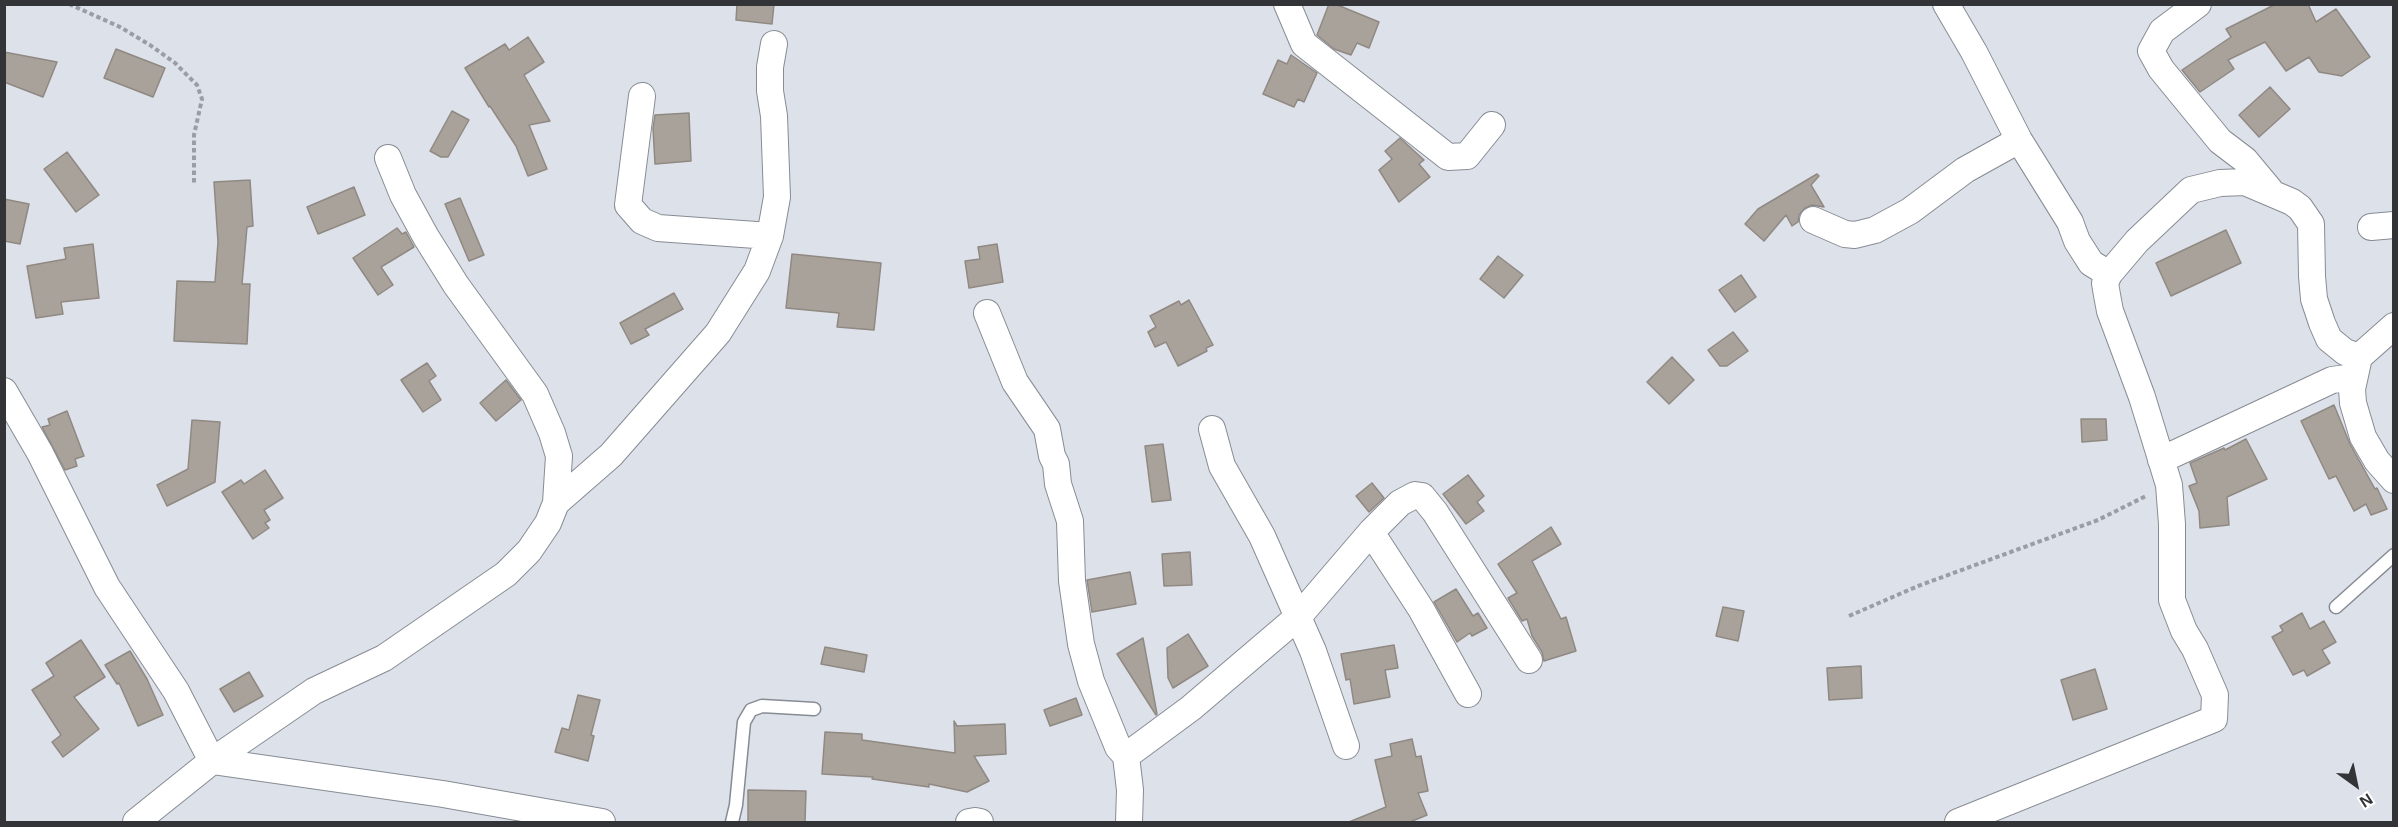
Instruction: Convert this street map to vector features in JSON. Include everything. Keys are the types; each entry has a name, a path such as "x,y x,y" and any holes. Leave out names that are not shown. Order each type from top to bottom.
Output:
{"street":[{"path":"1287,4 1304,44 1448,157 1467,156 1492,124"},
{"path":"1946,4 1974,52 2019,140 2070,222 2077,241 2091,263 2109,274"},
{"path":"2198,4 2162,31 2151,51 2161,69 2220,141 2245,160 2272,192"},
{"path":"556,503 611,455 718,333 757,271 775,215 778,177 770,91 770,67 774,44"},
{"path":"642,96 628,205 642,220 658,228 770,236"},
{"path":"1813,220 1845,234 1855,235 1875,230 1910,211 1965,170 2019,140"},
{"path":"136,822 212,761 314,691 384,658 506,574 529,551 548,523 556,503 559,456 535,394 456,285 426,237 403,195 388,158"},
{"path":"1958,822 2214,719 2215,695 2184,631 2172,600 2172,524 2169,485 2131,365 2110,311 2105,284 2109,274 2137,241 2190,190 2220,183 2245,182 2272,192 2300,208 2311,224 2314,299 2322,323 2329,339 2345,352 2356,367 2353,403 2363,437 2377,460 2394,480"},
{"path":"987,313 1015,382 1047,429 1052,456 1056,464 1058,484 1070,521 1072,581 1081,644 1091,681 1118,747 1126,756 1130,790 1129,822"},
{"path":"2161,460 2356,367 2394,326"},
{"path":"4,391 40,453 107,587 176,691 212,761"},
{"path":"1212,429 1222,466 1262,536 1299,616 1346,747"},
{"path":"1126,756 1222,684 1299,616 1371,532 1400,503 1415,495 1422,496 1436,512 1529,660"},
{"path":"1371,532 1421,609 1468,694"},
{"path":"212,761 443,794 602,822"},
{"path":"969,822 980,822"}],"lane":[{"path":"2336,608 2394,555"},
{"path":"732,822 736,805 744,722 751,710 762,706 814,709"}],"path":[{"path":"69,4 120,27 150,45 175,63 197,85 202,99 194,135 194,185"},
{"path":"1848,615 1918,586 2098,520 2169,485"}],"building":[{"path":"737,4 774,4 772,24 736,20"},
{"path":"1329,4 1335,4 1379,22 1369,48 1357,43 1351,55 1334,49 1317,35"},
{"path":"2276,4 2308,4 2316,22 2336,9 2370,57 2342,76 2319,72 2309,57 2286,71 2265,42 2228,60 2234,69 2200,92 2182,70 2231,37 2226,29"},
{"path":"528,37 544,62 524,75 550,121 529,125 547,169 528,176 516,146 465,68 505,44 509,50"},
{"path":"116,49 165,68 153,97 104,78"},
{"path":"4,52 57,62 43,97 4,82"},
{"path":"1291,55 1317,73 1304,102 1298,99 1294,107 1263,94 1278,60 1287,64"},
{"path":"2270,87 2290,109 2259,137 2239,115"},
{"path":"452,111 469,120 448,157 441,157 430,151"},
{"path":"689,113 691,161 655,164 653,128 655,115"},
{"path":"1400,138 1424,160 1419,164 1430,177 1399,202 1379,170 1392,159 1385,151"},
{"path":"67,152 99,195 76,212 44,169"},
{"path":"1817,174 1819,176 1811,185 1824,207 1812,205 1805,208 1799,215 1798,222 1792,226 1786,215 1764,241 1745,224 1758,209"},
{"path":"250,180 253,226 247,227 242,284 250,284 247,344 174,341 177,281 215,282 218,242 214,182"},
{"path":"354,187 365,215 318,234 307,207"},
{"path":"460,198 484,255 469,261 445,204"},
{"path":"4,199 29,204 20,244 4,241"},
{"path":"397,228 402,234 406,232 414,247 381,267 393,285 378,295 353,258"},
{"path":"2226,230 2241,263 2171,296 2156,263"},
{"path":"93,244 99,298 61,302 63,314 36,318 27,266 66,259 64,248"},
{"path":"997,244 1003,282 969,288 965,261 980,259 978,247"},
{"path":"792,254 881,263 874,330 837,327 839,313 786,308"},
{"path":"1498,256 1523,275 1504,298 1480,279"},
{"path":"1741,275 1756,297 1735,312 1719,290"},
{"path":"674,293 683,309 645,329 649,335 631,344 620,323"},
{"path":"1189,300 1213,345 1206,348 1207,351 1178,366 1166,342 1155,347 1148,332 1156,327 1150,316 1179,301 1181,305"},
{"path":"1733,332 1748,351 1727,366 1720,366 1708,350"},
{"path":"1672,357 1694,380 1669,404 1647,382"},
{"path":"427,363 436,376 429,381 441,400 423,412 401,380"},
{"path":"506,380 521,400 496,421 480,403"},
{"path":"2334,405 2350,444 2387,509 2371,515 2366,504 2354,511 2336,476 2329,479 2301,421"},
{"path":"67,411 84,456 75,459 77,466 65,470 42,427 50,425 48,419"},
{"path":"2081,419 2106,419 2107,440 2082,442"},
{"path":"192,420 220,422 215,482 167,506 157,485 188,469"},
{"path":"2246,439 2267,479 2227,497 2229,525 2200,528 2199,511 2189,486 2197,483 2190,463 2224,448 2225,450"},
{"path":"1163,444 1171,500 1152,502 1145,446"},
{"path":"265,470 283,498 264,510 270,520 265,523 269,528 253,539 222,492 241,480 244,484"},
{"path":"1468,475 1484,496 1477,502 1484,511 1466,524 1443,494"},
{"path":"1372,483 1384,498 1369,512 1356,496"},
{"path":"1551,527 1561,544 1532,561 1561,619 1566,617 1576,651 1544,661 1527,619 1522,621 1508,598 1517,593 1498,564"},
{"path":"1190,552 1192,585 1164,586 1162,554"},
{"path":"1130,572 1136,604 1092,612 1087,580"},
{"path":"1456,589 1473,616 1478,613 1487,628 1472,636 1470,633 1457,642 1434,602"},
{"path":"1723,607 1744,611 1738,641 1716,636"},
{"path":"2302,613 2310,629 2324,621 2336,642 2322,650 2330,663 2307,676 2304,670 2293,675 2272,637 2283,631 2280,626"},
{"path":"1188,634 1208,666 1173,688 1168,678 1167,648"},
{"path":"1143,638 1157,714 1156,715 1117,654"},
{"path":"81,640 105,677 74,697 99,729 63,757 52,742 61,735 32,690 54,676 46,663"},
{"path":"1394,645 1398,668 1385,670 1390,697 1354,704 1350,679 1346,680 1341,654"},
{"path":"825,647 867,655 864,672 821,664"},
{"path":"130,651 147,679 163,715 138,726 119,683 117,684 105,665"},
{"path":"1861,666 1862,698 1829,700 1827,668"},
{"path":"2095,669 2107,709 2073,720 2061,680"},
{"path":"249,672 263,696 234,712 220,689"},
{"path":"578,695 600,700 591,735 594,736 588,761 555,752 562,728 569,730"},
{"path":"1076,698 1082,715 1050,726 1044,710"},
{"path":"954,721 957,726 1005,724 1006,754 974,756 989,781 967,792 929,784 929,787 872,779 873,777 822,774 825,732 862,734 862,740 955,753"},
{"path":"1412,739 1416,757 1421,756 1428,791 1418,793 1427,815 1410,822 1349,822 1386,807 1375,760 1392,756 1390,744"},
{"path":"748,790 806,791 805,822 748,822"}]}
